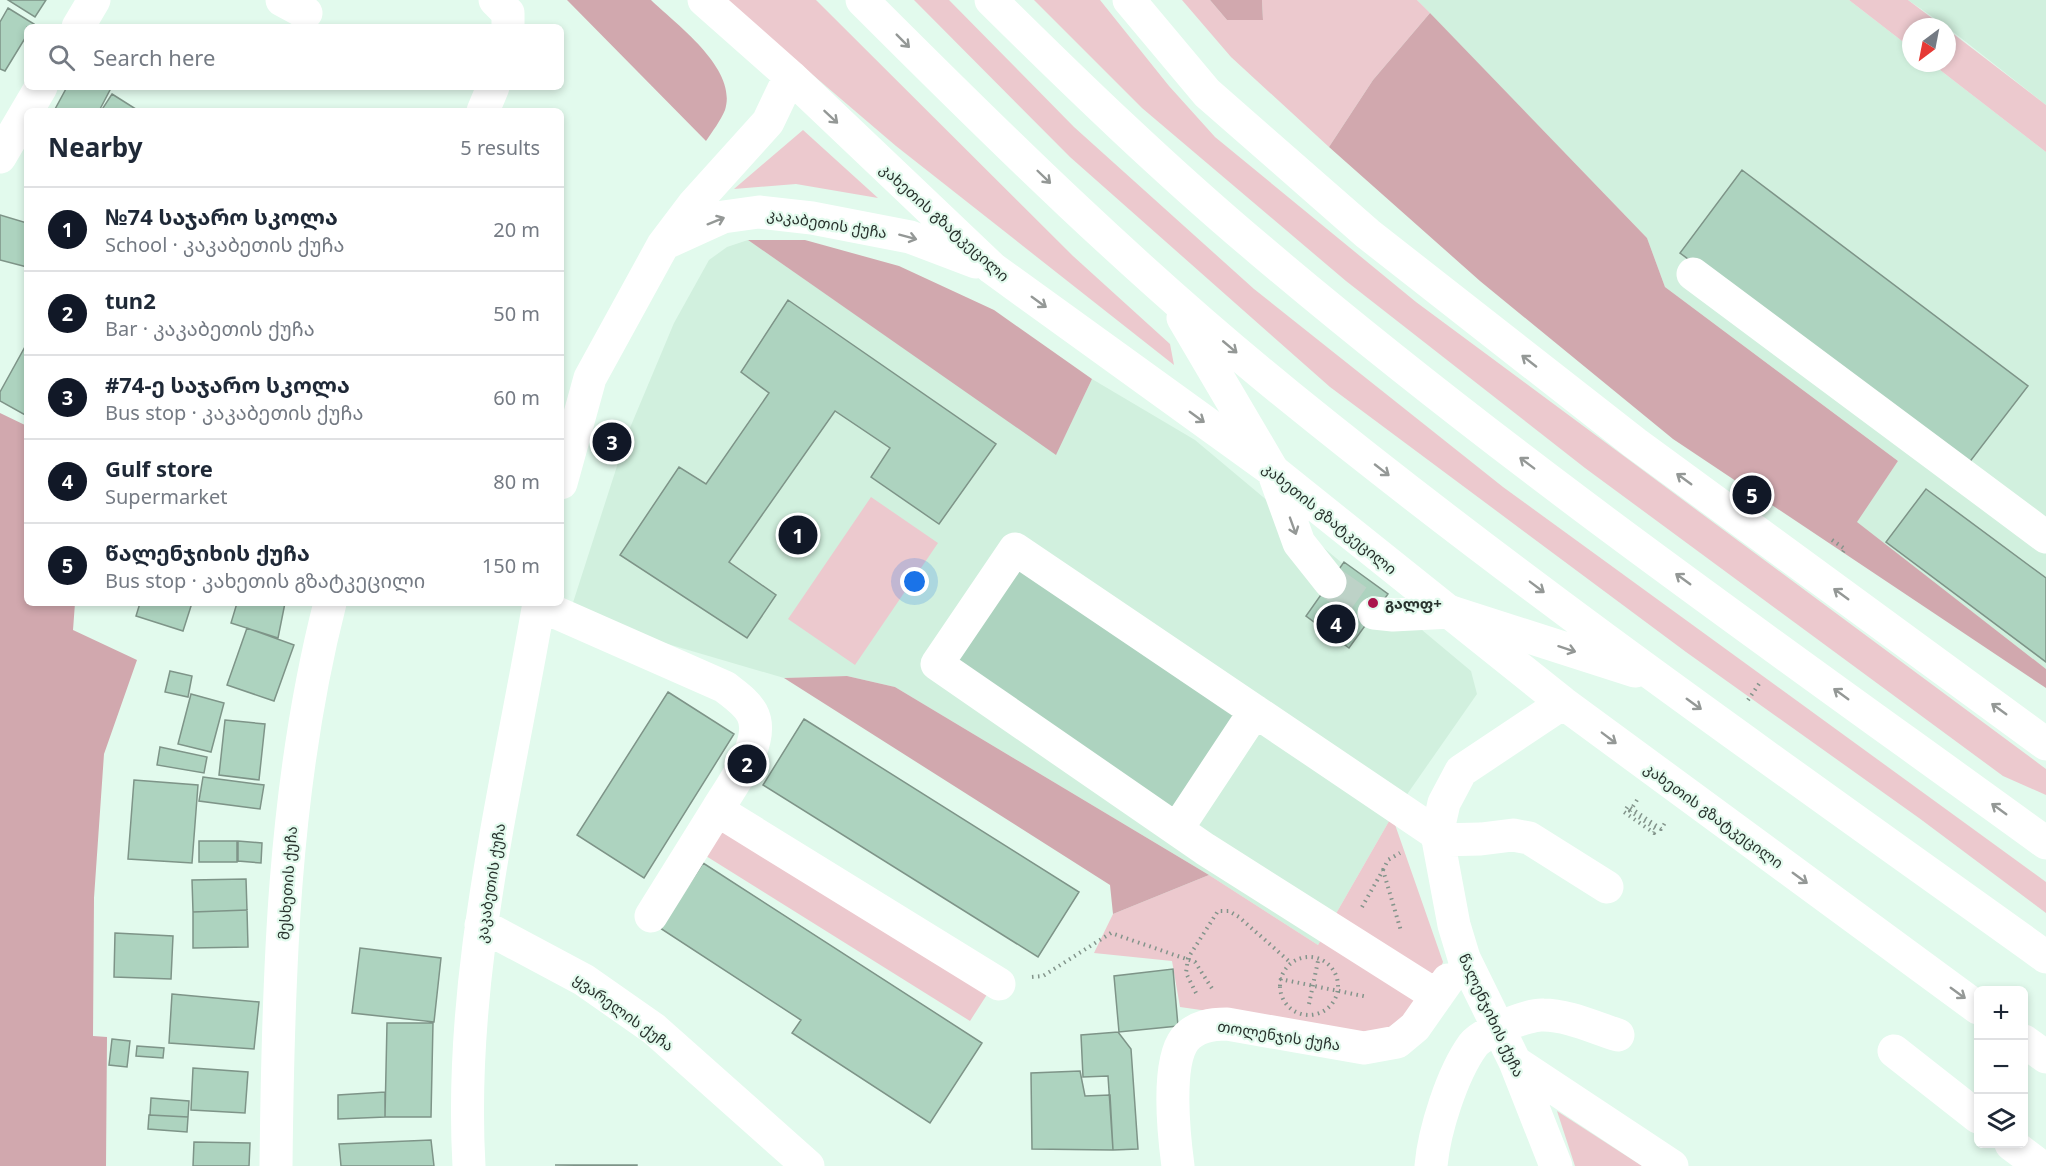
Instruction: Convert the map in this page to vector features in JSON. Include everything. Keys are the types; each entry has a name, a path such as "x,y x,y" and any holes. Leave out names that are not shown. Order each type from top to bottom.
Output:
{"main road":[{"path":"80,24 94,0"},
{"path":"495,0 508,13 508,24"},
{"name":"კახეთის გზატკეცილი","path":"704,0 790,76 992,268 1273,471 1563,703 1974,1005"},
{"path":"862,0 951,89 1170,296 1287,395 1397,482 1660,679 2046,957"},
{"path":"991,0 1158,160 1257,248 1400,364 1611,527 2046,843"},
{"path":"1129,0 1207,93 1368,234 1635,443 2046,744"},
{"path":"564,472 590,378 663,245 694,204 768,122 790,76"},
{"path":"29,108 39,90"},
{"path":"484,108 492,90"},
{"path":"0,157 24,116"},
{"name":"კაკაბეთის ქუჩა","path":"663,245 723,217 759,212 812,218 910,237 992,268"},
{"path":"1693,274 2046,537"},
{"path":"1170,296 1273,471 1299,543 1330,582"},
{"path":"1427,990 1177,829 937,664 1015,549 1437,837 1481,839 1513,835 1529,838 1607,887"},
{"name":"მესხეთის ქუჩა","path":"276,1166 278,1013 294,796 314,664 329,606"},
{"name":"კაკაბეთის ქუჩა","path":"469,1166 469,1062 481,925 539,606"},
{"path":"543,606 725,687 744,702 753,715 756,742 651,916"},
{"path":"1374,613 1393,615 1452,612 1660,679"},
{"name":"წალენჯიხის ქუჩა","path":"1556,1166 1515,1062 1464,958 1454,925 1437,837 1444,803 1461,771 1563,703"},
{"path":"1177,829 1255,711"},
{"path":"717,810 999,984"},
{"name":"ყვარელის ქუჩა","path":"481,925 584,980 654,1029 808,1166"},
{"name":"თოლენჯის ქუჩა","path":"1178,1166 1175,1140 1177,1054 1186,1038 1210,1024 1227,1024 1304,1026 1364,1048 1397,1042 1415,1028 1427,990 1464,958"},
{"path":"1431,1166 1443,1107 1473,1044 1498,1028 1541,1014 1561,1017 1618,1035"},
{"path":"2028,1044 2046,1058"},
{"path":"1894,1051 1974,1115"},
{"path":"1515,1062 1672,1166"},
{"path":"2017,1148 2040,1166"}],"path":[{"path":"1746,704 1765,675"},
{"path":"1639,797 1634,804 1630,812 1656,830 1654,833 1624,812 1628,806 1636,812 1645,817 1661,829 1667,819"},
{"path":"1345,938 1383,870 1427,990"},
{"path":"1210,1024 1186,973 1188,958 1218,911 1229,911 1291,963"},
{"path":"999,984 1015,974 1034,978 1043,976 1111,933 1188,958"},
{"path":"1299,958 1319,958 1334,969 1338,990 1331,1005 1304,1026 1283,999 1280,979 1291,963 1299,958"},
{"path":"1304,1026 1319,958"},
{"path":"1280,979 1371,997"}],"shaded area":[{"path":"567,0 651,0 703,49 723,79 727,95 725,110 706,141"},
{"path":"725,0 816,0 1073,256 1170,344 1174,365 896,146"},
{"path":"914,0 949,0 1074,127 1254,289 1503,487 2046,882 2046,913 1919,818 1686,652 1330,387 1070,157"},
{"path":"1034,0 1100,0 1169,86 1215,137 1416,302 2046,769 2046,795 2003,776 1585,468 1346,281 1142,108"},
{"path":"1182,0 1210,0 1227,20 1263,20 1262,0 1417,0 1430,13 1373,80 1329,147 1231,57"},
{"path":"1210,0 1262,0 1263,20 1227,20"},
{"path":"1417,0 1849,0 1902,41 1902,72 1943,72 2046,152 2046,669 1856,522 1898,461 1665,287 1647,238"},
{"path":"1849,0 1908,0 1932,18 1902,18 1902,41"},
{"path":"1908,0 2046,0 2046,105 1956,34 1956,18 1934,18"},
{"path":"1430,13 1647,238 1665,287 1898,461 1857,522 2046,669 2046,688 1673,439 1480,281 1329,147 1373,80"},
{"path":"1956,36 2046,105 2046,152 1943,72 1956,72"},
{"path":"803,130 878,198 796,184 734,189"},
{"path":"748,240 1056,454 1092,379 1195,440 1471,671 1477,694 1392,816 1318,945 1209,875 895,687 847,676 784,678 569,615 627,435 674,323 709,260 727,247"},
{"path":"748,240 805,240 899,266 994,310 1092,379 1056,455"},
{"path":"0,413 24,425 24,606 75,606 73,630 137,660 104,754 94,898 93,1036 107,1037 106,1166 0,1166"},
{"path":"871,497 938,543 855,665 788,619"},
{"path":"847,676 895,687 1209,875 1113,914 1110,885 784,678"},
{"path":"1392,816 1443,962 1430,992 1419,1006 1386,1029 1356,1032 1180,1007 1172,961 1094,953 1113,914 1209,875 1318,945"},
{"path":"724,828 988,993 970,1021 706,856"},
{"path":"1557,1111 1642,1166 1575,1166"}],"building":[{"path":"8,0 46,0 35,17"},
{"path":"8,8 34,24 24,24 24,40 5,71 0,69 0,22"},
{"path":"65,90 110,90 101,108 56,108"},
{"path":"112,94 134,108 103,108"},
{"path":"1742,170 2028,386 1965,468 1680,253"},
{"path":"0,215 24,222 24,266 0,260"},
{"path":"788,300 996,444 939,524 871,477 890,448 835,411 729,562 776,595 747,638 620,555 679,467 706,484 769,393 741,372"},
{"path":"24,349 24,414 0,401 0,392"},
{"path":"1926,489 2046,578 2046,662 1886,542"},
{"path":"1019,561 1240,720 1170,818 949,660"},
{"path":"1344,562 1388,594 1349,648 1306,616"},
{"path":"139,606 191,606 183,631 136,616"},
{"path":"236,606 284,606 278,638 231,623"},
{"path":"247,628 294,645 274,701 227,685"},
{"path":"170,671 192,676 188,697 165,692"},
{"path":"668,692 734,734 644,878 577,835"},
{"path":"191,694 224,703 211,752 178,744"},
{"path":"804,719 1079,892 1038,957 763,785"},
{"path":"225,720 265,724 259,780 219,775"},
{"path":"160,747 207,757 204,773 157,765"},
{"path":"203,777 264,785 260,809 199,801"},
{"path":"134,780 198,785 192,863 128,859"},
{"path":"199,841 237,841 237,862 199,862"},
{"path":"238,841 262,843 261,863 238,861"},
{"path":"703,863 982,1043 930,1123 792,1033 801,1020 660,928"},
{"path":"246,879 247,910 193,912 192,880"},
{"path":"247,910 248,947 193,948 193,912"},
{"path":"115,933 173,936 171,979 114,977"},
{"path":"360,948 441,958 434,1022 352,1013"},
{"path":"1173,969 1178,1026 1119,1032 1114,976"},
{"path":"172,994 259,1002 254,1049 169,1043"},
{"path":"387,1023 433,1023 431,1117 385,1117"},
{"path":"1118,1032 1131,1049 1138,1149 1113,1150 1108,1076 1083,1077 1081,1035"},
{"path":"112,1039 130,1041 127,1067 109,1065"},
{"path":"137,1046 164,1048 163,1058 136,1056"},
{"path":"193,1068 248,1072 245,1113 191,1110"},
{"path":"1080,1071 1085,1096 1110,1095 1113,1150 1032,1149 1031,1073"},
{"path":"385,1092 385,1117 338,1119 338,1095"},
{"path":"151,1098 189,1101 188,1117 150,1115"},
{"path":"149,1115 188,1117 187,1132 148,1129"},
{"path":"431,1140 434,1166 341,1166 339,1144"},
{"path":"194,1142 250,1143 249,1166 193,1166"},
{"path":"555,1165 637,1165 637,1166"}],"tunnel":[{"path":"1330,582 1374,613"}],"place":[{"name":"#74-ე საჯარო სკოლა","path":"612,442"},
{"name":"წალენჯიხის ქუჩა","path":"1752,495"},
{"name":"№74 საჯარო სკოლა","path":"798,535"},
{"name":"გალფ+","path":"1373,603"},
{"name":"Gulf store","path":"1336,624"},
{"name":"tun2","path":"747,764"}]}
